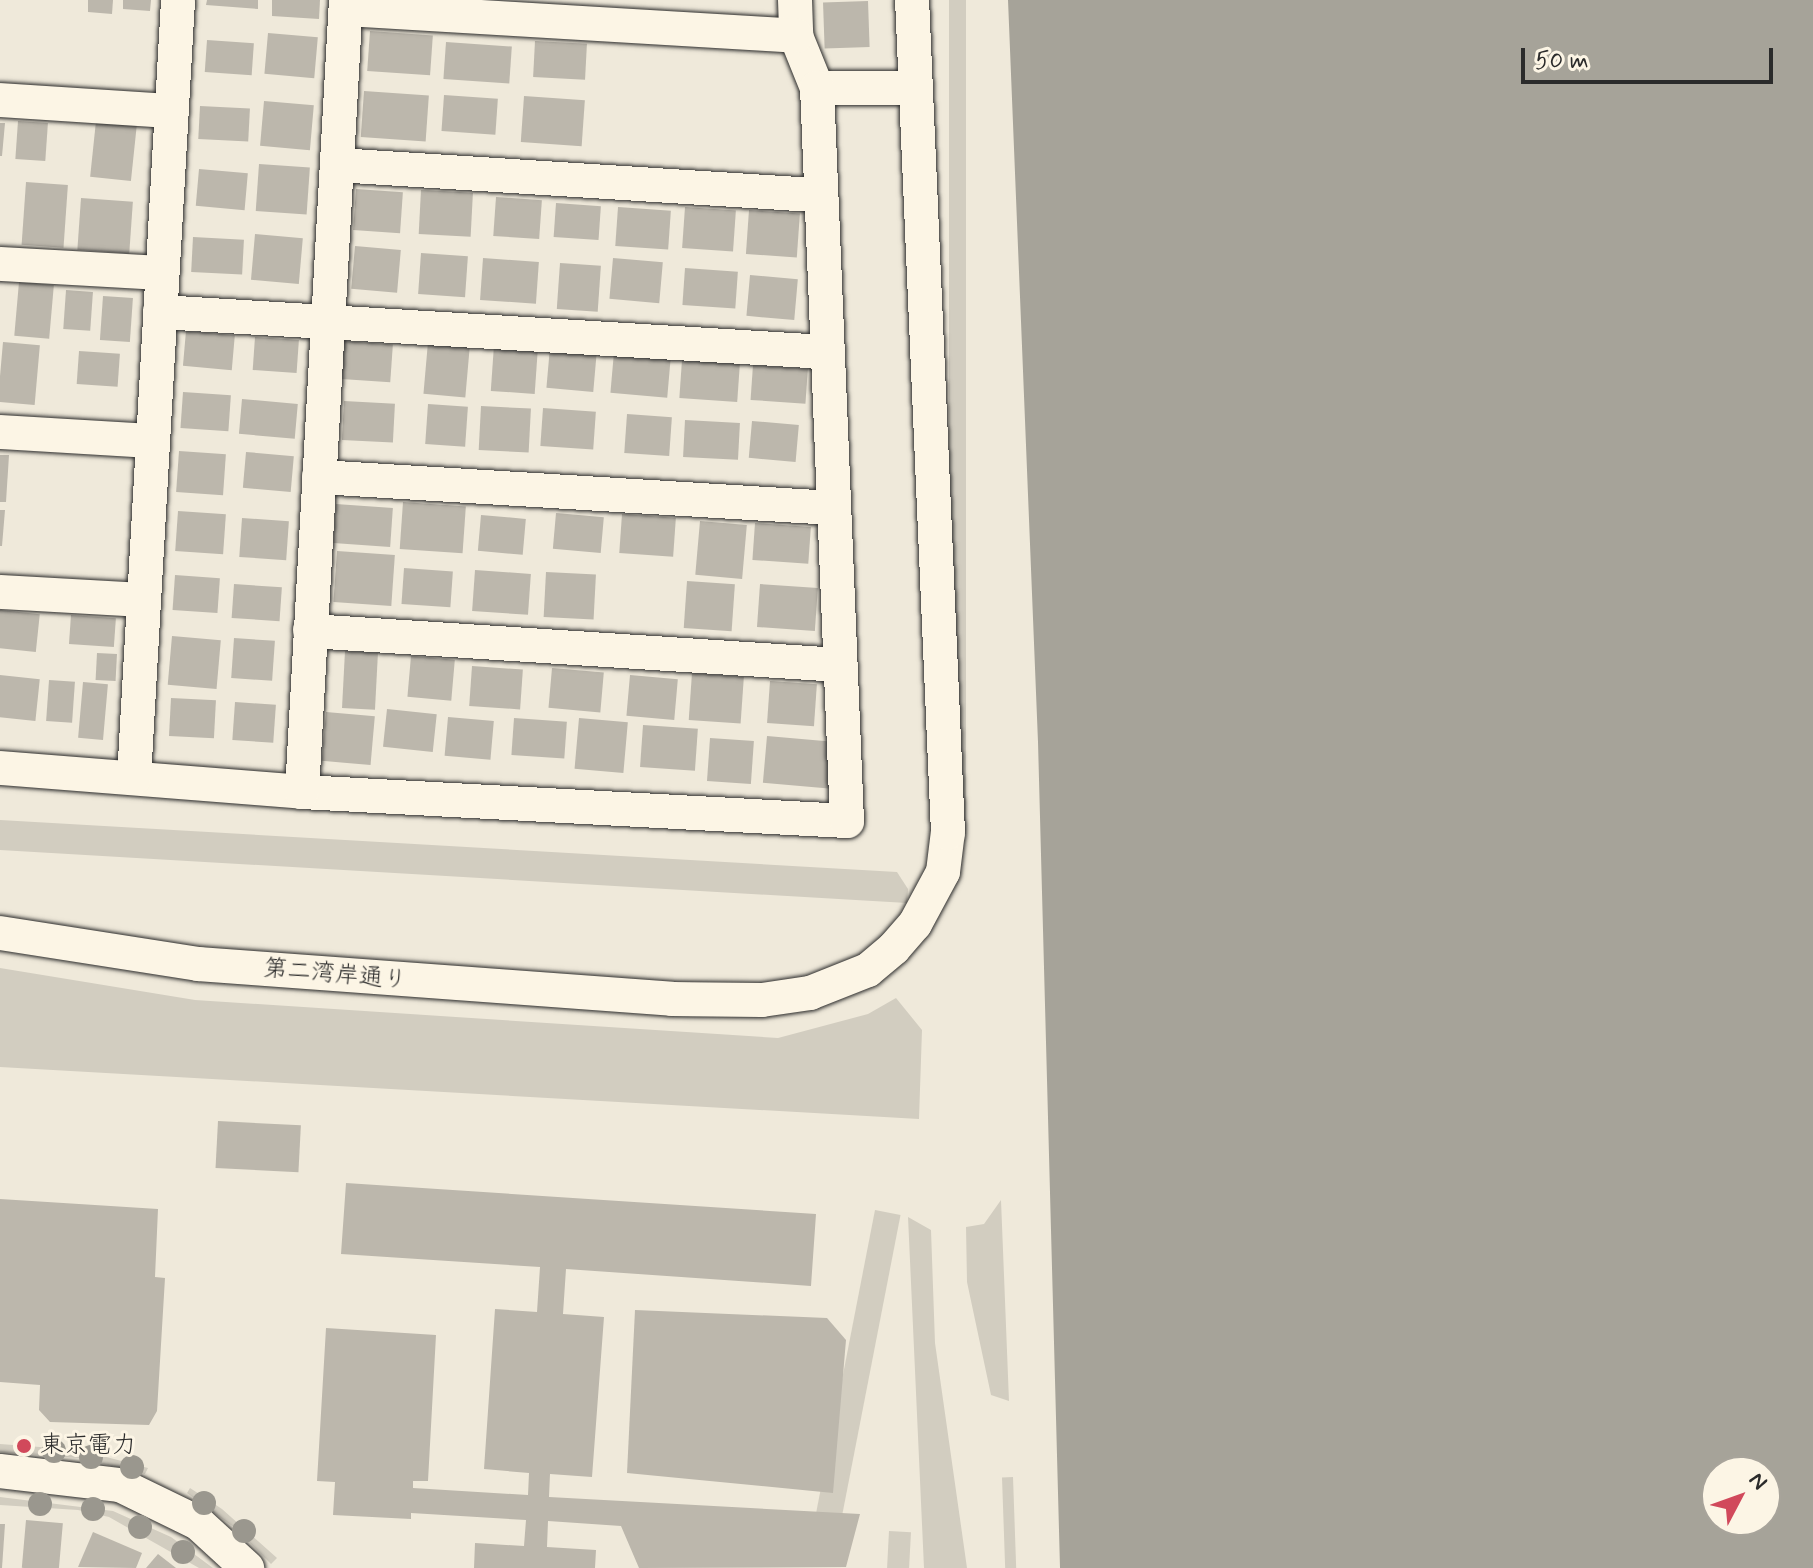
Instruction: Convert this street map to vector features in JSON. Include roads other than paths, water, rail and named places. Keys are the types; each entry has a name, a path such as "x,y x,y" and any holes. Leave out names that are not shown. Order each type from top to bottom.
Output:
{"street":[{"path":"134,778 178,0"},
{"path":"0,768 302,792 847,821 817,88 796,36 795,0"},
{"name":"第二湾岸通り","path":"0,933 198,964 672,999 762,1000 841,983 894,948 915,924 943,872 948,833 912,0"},
{"path":"302,792 346,4 796,36"},
{"path":"817,88 916,88"},
{"path":"0,100 172,111"},
{"path":"337,165 820,195"},
{"path":"0,264 162,273"},
{"path":"160,312 826,352"},
{"path":"0,432 151,441"},
{"path":"319,477 833,508"},
{"path":"0,592 144,600"},
{"path":"310,631 840,665"},
{"path":"0,1471 120,1485 198,1523 247,1568"}],"place":[{"name":"東京電力","path":"24,1446"}]}
